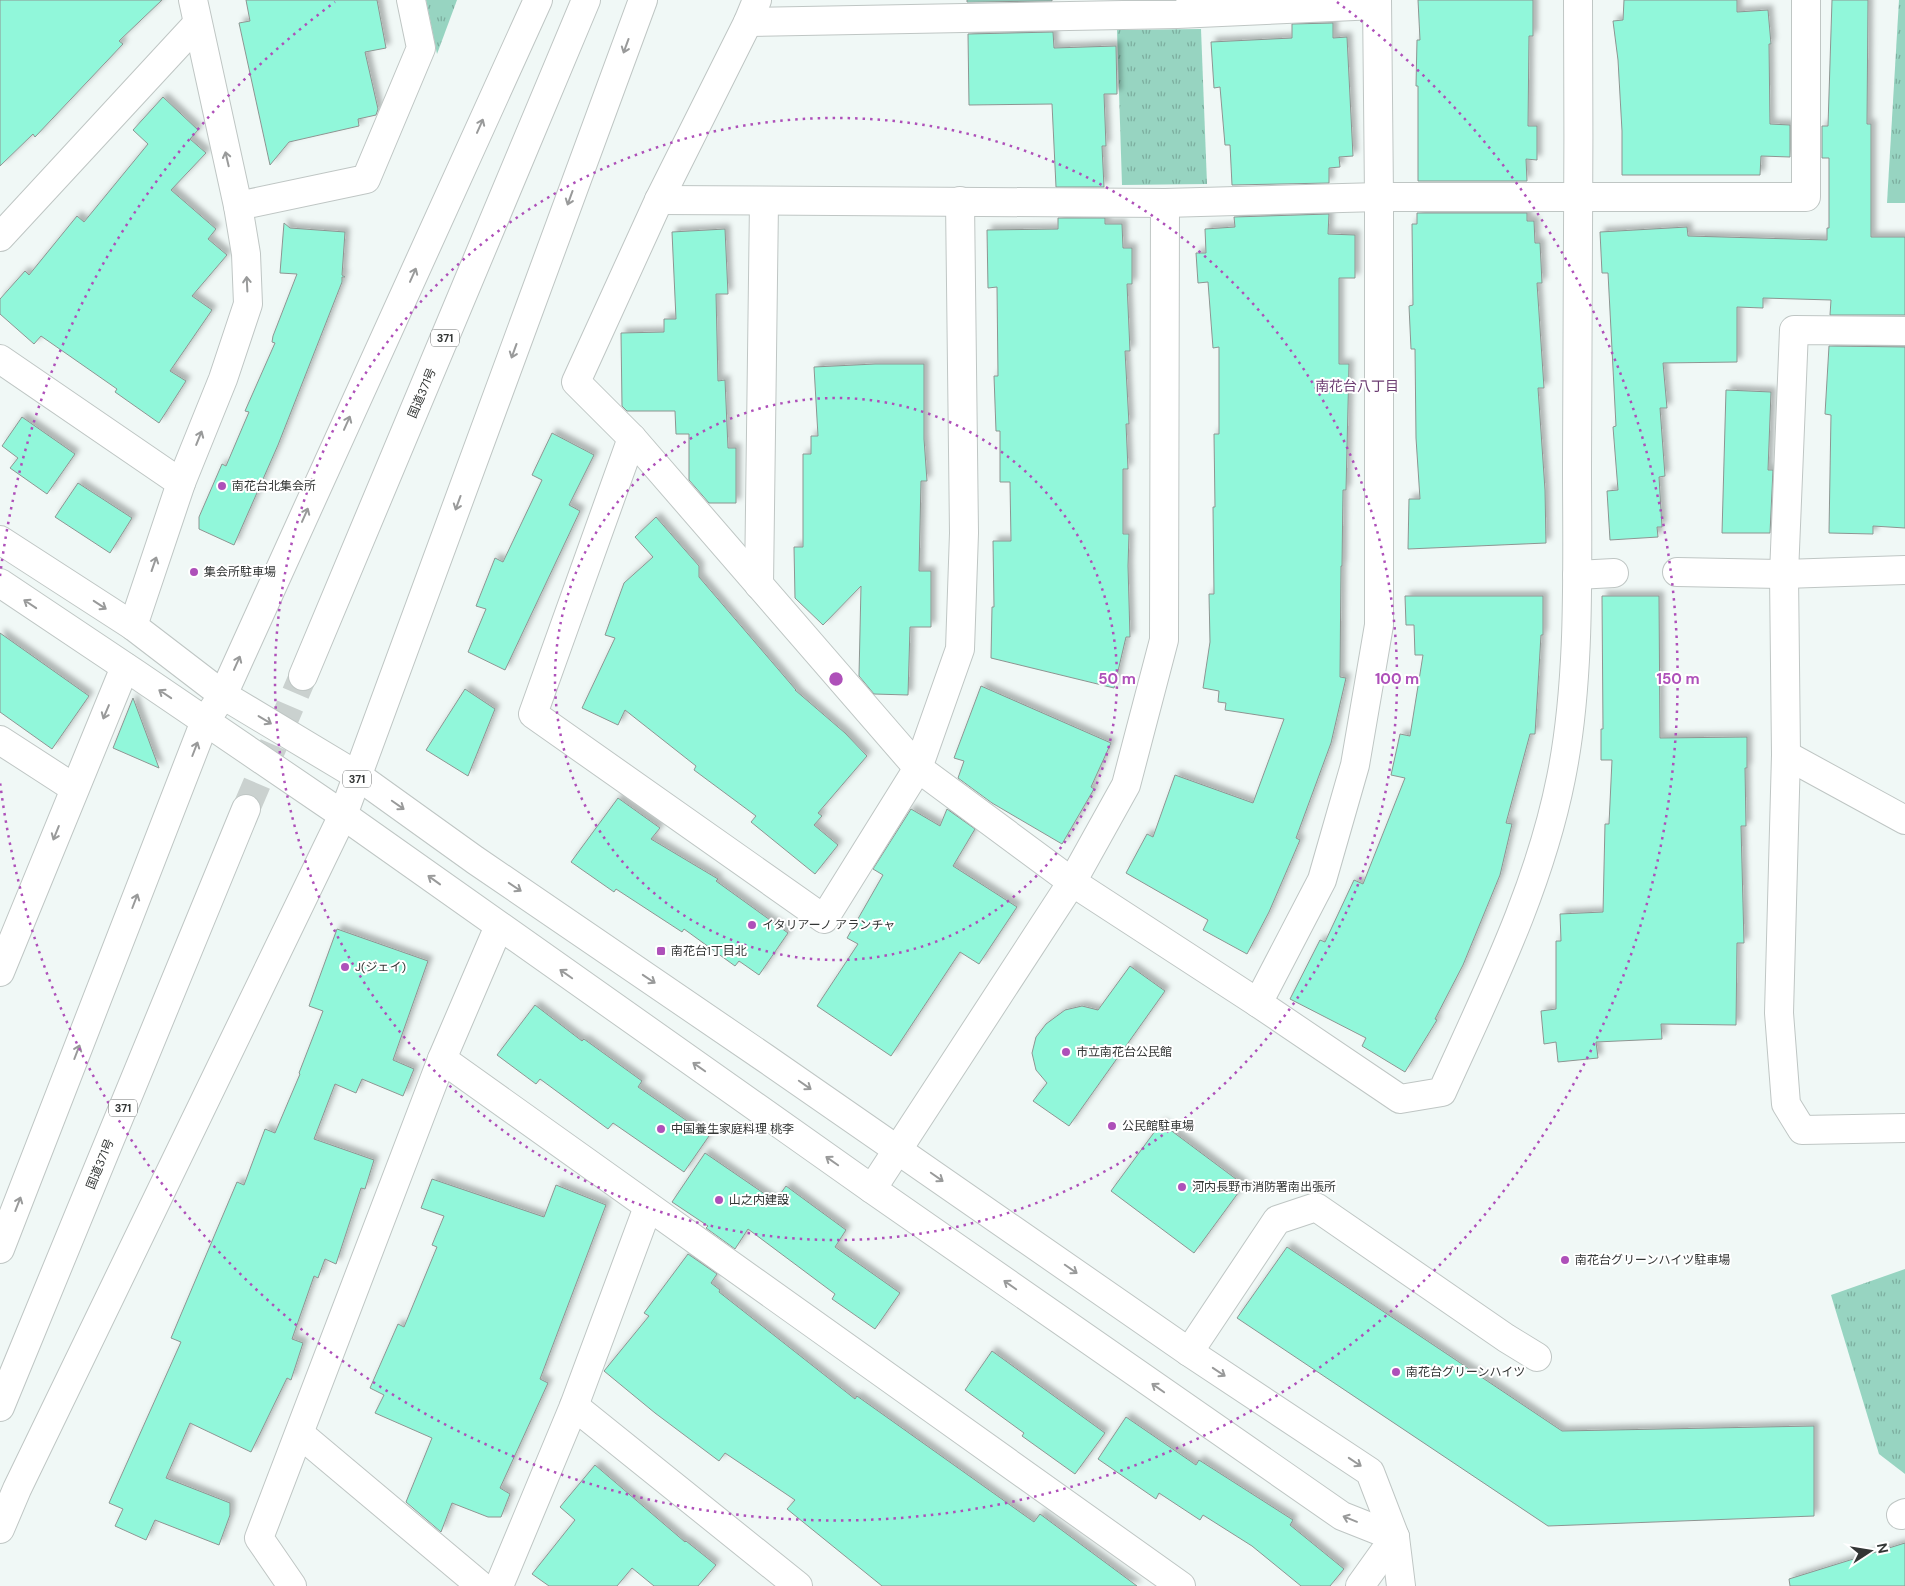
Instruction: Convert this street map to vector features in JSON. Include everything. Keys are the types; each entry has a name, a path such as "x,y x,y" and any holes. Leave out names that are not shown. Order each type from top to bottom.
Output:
{"main road":[{"path":"238,206 366,179 421,48 411,0"},
{"path":"0,1249 206,721 223,695 538,0"},
{"name":"国道371号","path":"303,676 586,0"},
{"name":"371","path":"0,1529 17,1490 342,815 358,776 642,0"},
{"path":"1258,1003 1322,880 1355,765 1379,625 1379,197 1376,2 1177,7 753,11 659,200 576,382 632,438 918,768 1072,882 1400,1098 1442,1092 1506,952 1541,855 1561,778 1573,693 1577,575 1578,0"},
{"path":"659,200 1165,203 1379,197 1806,197 1806,0"},
{"path":"132,626 181,483 223,379 248,304 246,254 238,206 195,12"},
{"path":"0,237 195,12"},
{"path":"632,438 533,714 824,919 918,768 960,649 964,532 960,201"},
{"path":"759,585 764,202"},
{"path":"872,1189 1072,882 1126,786 1164,640 1165,203"},
{"path":"1905,332 1794,330 1784,574 1786,755 1779,1013 1786,1104 1802,1130 1905,1128"},
{"path":"0,359 181,483"},
{"path":"0,540 132,626 223,695 358,776 475,860 1189,1352 1370,1472 1395,1537 1401,1586"},
{"path":"1677,572 1784,574 1905,570"},
{"path":"1577,575 1614,573"},
{"path":"0,584 206,721 342,815 872,1189 1342,1516 1395,1537"},
{"path":"0,972 125,667"},
{"path":"0,740 74,788"},
{"path":"1786,755 1905,820"},
{"name":"国道371号","path":"0,1408 246,809"},
{"path":"292,1586 260,1538 442,1059 499,926"},
{"path":"442,1059 1181,1586"},
{"path":"499,1586 574,1406 648,1207"},
{"path":"1189,1352 1277,1220 1316,1207 1506,1338 1537,1357"},
{"path":"574,1406 798,1586"},
{"path":"300,1434 480,1586"},
{"path":"1360,1586 1395,1537"}],"green space":[{"path":"426,0 457,0 437,54"},
{"path":"1899,0 1905,0 1905,203 1887,203"},
{"path":"1201,29 1207,184 1122,185 1117,30"},
{"path":"1905,1269 1905,1474 1879,1454 1831,1295"}],"building":[{"path":"0,0 162,0 119,41 123,44 35,137 33,134 0,166"},
{"path":"246,0 377,0 386,48 365,52 378,109 376,115 358,119 359,126 289,142 270,165 239,23 250,21"},
{"path":"967,0 1052,0 1052,1 967,2"},
{"path":"1418,0 1533,0 1533,36 1529,36 1528,126 1537,126 1537,160 1526,159 1527,181 1418,181 1418,86 1416,86 1417,40 1420,40"},
{"path":"1624,0 1737,0 1737,12 1768,10 1771,44 1769,44 1770,124 1790,125 1790,157 1761,156 1760,175 1622,175 1622,131 1618,60 1613,21 1623,20"},
{"path":"1832,0 1868,0 1867,124 1871,124 1871,237 1905,237 1905,315 1830,315 1831,300 1763,298 1763,308 1737,307 1737,362 1663,363 1667,408 1660,408 1665,476 1659,477 1662,527 1657,527 1658,537 1610,540 1607,491 1618,490 1613,427 1616,426 1608,273 1602,273 1600,232 1687,227 1688,236 1827,240 1827,228 1829,228 1829,158 1822,158 1822,126 1828,126"},
{"path":"1333,23 1333,38 1347,37 1353,156 1339,157 1340,167 1329,168 1329,183 1232,185 1230,145 1225,145 1220,87 1214,88 1211,42 1292,38 1292,24"},
{"path":"1053,32 1054,48 1116,46 1117,94 1104,94 1106,146 1102,146 1104,187 1056,187 1052,104 969,105 968,34"},
{"path":"163,97 198,130 190,139 206,153 171,190 216,229 208,239 227,255 192,296 212,310 170,371 186,381 159,423 115,392 117,389 41,336 34,344 0,314 0,299 25,271 29,275 77,216 84,222 148,144 133,130"},
{"path":"1417,213 1527,213 1527,221 1534,221 1535,243 1540,243 1542,283 1537,283 1544,388 1538,388 1545,490 1546,543 1408,549 1409,499 1420,499 1416,438 1415,349 1411,349 1409,306 1413,305 1412,224 1417,224"},
{"path":"1329,214 1328,234 1355,235 1355,278 1339,278 1339,364 1349,364 1346,490 1343,490 1341,566 1340,677 1346,678 1331,743 1296,838 1300,840 1269,912 1247,954 1203,930 1208,920 1126,873 1147,834 1153,837 1175,775 1253,803 1284,719 1225,710 1226,703 1218,702 1219,691 1203,688 1210,642 1209,594 1214,594 1214,434 1219,434 1219,347 1213,348 1208,282 1198,283 1196,253 1206,253 1205,229 1235,227 1234,217"},
{"path":"1058,218 1105,218 1105,224 1122,224 1123,248 1132,248 1132,284 1127,284 1130,351 1125,351 1129,424 1126,424 1128,469 1123,469 1123,534 1129,534 1130,637 1126,637 1114,688 991,658 992,607 994,607 993,541 1011,541 1010,482 1000,482 1000,431 996,431 994,376 998,376 997,287 988,288 987,230 1058,229"},
{"path":"284,223 290,228 345,232 342,275 345,277 342,277 342,282 278,445 234,545 199,529 199,517 222,464 226,466 249,412 245,411 275,343 272,342 273,336 297,274 280,273"},
{"path":"725,229 728,294 716,294 718,381 725,380 728,448 736,448 736,503 709,503 689,480 689,434 676,434 675,411 627,411 622,406 621,333 664,332 664,319 676,319 672,232"},
{"path":"1829,346 1905,347 1905,528 1873,526 1873,534 1829,533 1831,415 1825,414"},
{"path":"924,364 924,439 927,481 921,481 919,571 931,571 931,627 910,627 908,695 874,694 859,676 861,586 823,625 795,598 794,547 803,547 803,454 811,454 811,436 818,436 814,367"},
{"path":"1726,390 1771,392 1768,470 1773,470 1770,533 1722,533"},
{"path":"22,417 75,454 47,494 10,468 18,458 2,446"},
{"path":"552,433 594,455 569,505 580,511 505,670 468,652 486,609 476,606 495,558 503,562 542,480 532,475"},
{"path":"78,483 132,518 110,553 55,517"},
{"path":"656,517 699,566 699,577 795,690 845,733 867,756 818,813 822,816 814,825 838,845 815,874 751,822 756,816 694,770 696,766 625,710 618,725 582,708 615,638 605,635 624,583 653,557 635,537"},
{"path":"1405,596 1543,596 1543,635 1541,635 1535,734 1530,734 1506,823 1512,824 1500,875 1463,965 1435,1019 1437,1020 1405,1072 1362,1046 1366,1038 1290,999 1320,940 1325,942 1354,880 1363,884 1405,778 1391,775 1400,734 1410,736 1423,655 1415,655 1414,625 1406,625"},
{"path":"1602,596 1659,596 1660,738 1747,737 1747,768 1745,768 1746,826 1741,826 1744,943 1737,943 1736,1025 1661,1024 1662,1039 1596,1042 1598,1058 1558,1062 1556,1042 1544,1044 1541,1011 1556,1009 1556,941 1561,941 1560,914 1603,912 1605,824 1609,824 1612,760 1601,760 1601,729 1603,729"},
{"path":"0,633 89,696 52,749 0,712"},
{"path":"981,686 1111,743 1091,787 1094,789 1062,844 992,803 958,778 964,761 954,758"},
{"path":"465,689 495,709 468,776 426,750"},
{"path":"133,698 159,768 113,748"},
{"path":"618,798 660,828 651,839 718,879 716,881 788,933 759,975 739,961 735,966 684,929 682,932 616,889 614,892 571,862"},
{"path":"911,809 940,826 947,809 975,829 953,866 1017,907 979,964 960,952 891,1056 817,1006 858,944 847,938 883,875 873,869"},
{"path":"337,929 428,961 393,1060 414,1069 403,1096 362,1079 356,1093 335,1084 314,1139 374,1160 365,1189 361,1188 336,1264 325,1259 318,1278 314,1276 292,1339 303,1343 291,1380 287,1378 251,1452 190,1423 166,1478 230,1503 230,1515 219,1545 155,1520 146,1540 115,1526 123,1509 109,1503 181,1342 171,1338 237,1182 244,1185 265,1129 275,1133 300,1074 323,1011 309,1006"},
{"path":"1130,966 1165,991 1069,1126 1033,1101 1047,1083 1036,1070 1032,1053 1036,1037 1046,1024 1065,1010 1082,1006 1098,1010"},
{"path":"535,1005 582,1041 584,1039 642,1081 638,1087 709,1136 684,1172 613,1123 608,1129 540,1079 536,1084 497,1055"},
{"path":"1161,1123 1244,1185 1194,1253 1111,1191"},
{"path":"705,1153 775,1201 786,1186 846,1230 835,1247 900,1293 875,1329 832,1299 835,1294 748,1229 735,1249 706,1228 708,1226 672,1202"},
{"path":"432,1179 544,1217 556,1185 606,1205 540,1379 548,1383 500,1488 510,1494 501,1517 488,1517 452,1503 441,1532 406,1502 432,1438 375,1413 384,1395 370,1388 398,1324 404,1327 437,1247 432,1245 444,1216 421,1208"},
{"name":"南花台グリーンハイツ","path":"1287,1247 1562,1431 1814,1426 1814,1516 1548,1526 1237,1318"},
{"path":"688,1254 717,1274 711,1283 720,1290 719,1292 855,1399 857,1396 1034,1522 1040,1514 1137,1586 882,1586 787,1509 795,1500 725,1453 719,1461 655,1413 604,1371 649,1316 644,1313"},
{"path":"992,1351 1105,1433 1075,1474 1022,1436 1024,1433 965,1390"},
{"path":"1126,1417 1196,1465 1199,1460 1293,1520 1290,1525 1344,1569 1330,1586 1301,1586 1252,1546 1203,1515 1200,1520 1159,1493 1156,1499 1098,1459"},
{"path":"595,1465 685,1542 716,1565 698,1586 654,1586 632,1568 617,1586 549,1586 532,1574 575,1520 560,1507"},
{"path":"1905,1543 1905,1586 1790,1586 1789,1579"}],"tunnel":[{"path":"246,809 303,676"}],"place":[{"name":"南花台北集会所","path":"222,486"},
{"name":"集会所駐車場","path":"194,572"},
{"name":"イタリアーノ アランチャ","path":"752,925"},
{"name":"南花台1丁目北","path":"661,951"},
{"name":"J(ジェイ)","path":"345,967"},
{"name":"市立南花台公民館","path":"1066,1052"},
{"name":"公民館駐車場","path":"1112,1126"},
{"name":"中国養生家庭料理 桃李","path":"661,1129"},
{"name":"河内長野市消防署南出張所","path":"1182,1187"},
{"name":"山之内建設","path":"719,1200"},
{"name":"南花台グリーンハイツ駐車場","path":"1565,1260"},
{"name":"南花台グリーンハイツ","path":"1396,1372"}],"district":[{"name":"南花台八丁目","path":"1357,386"}]}
